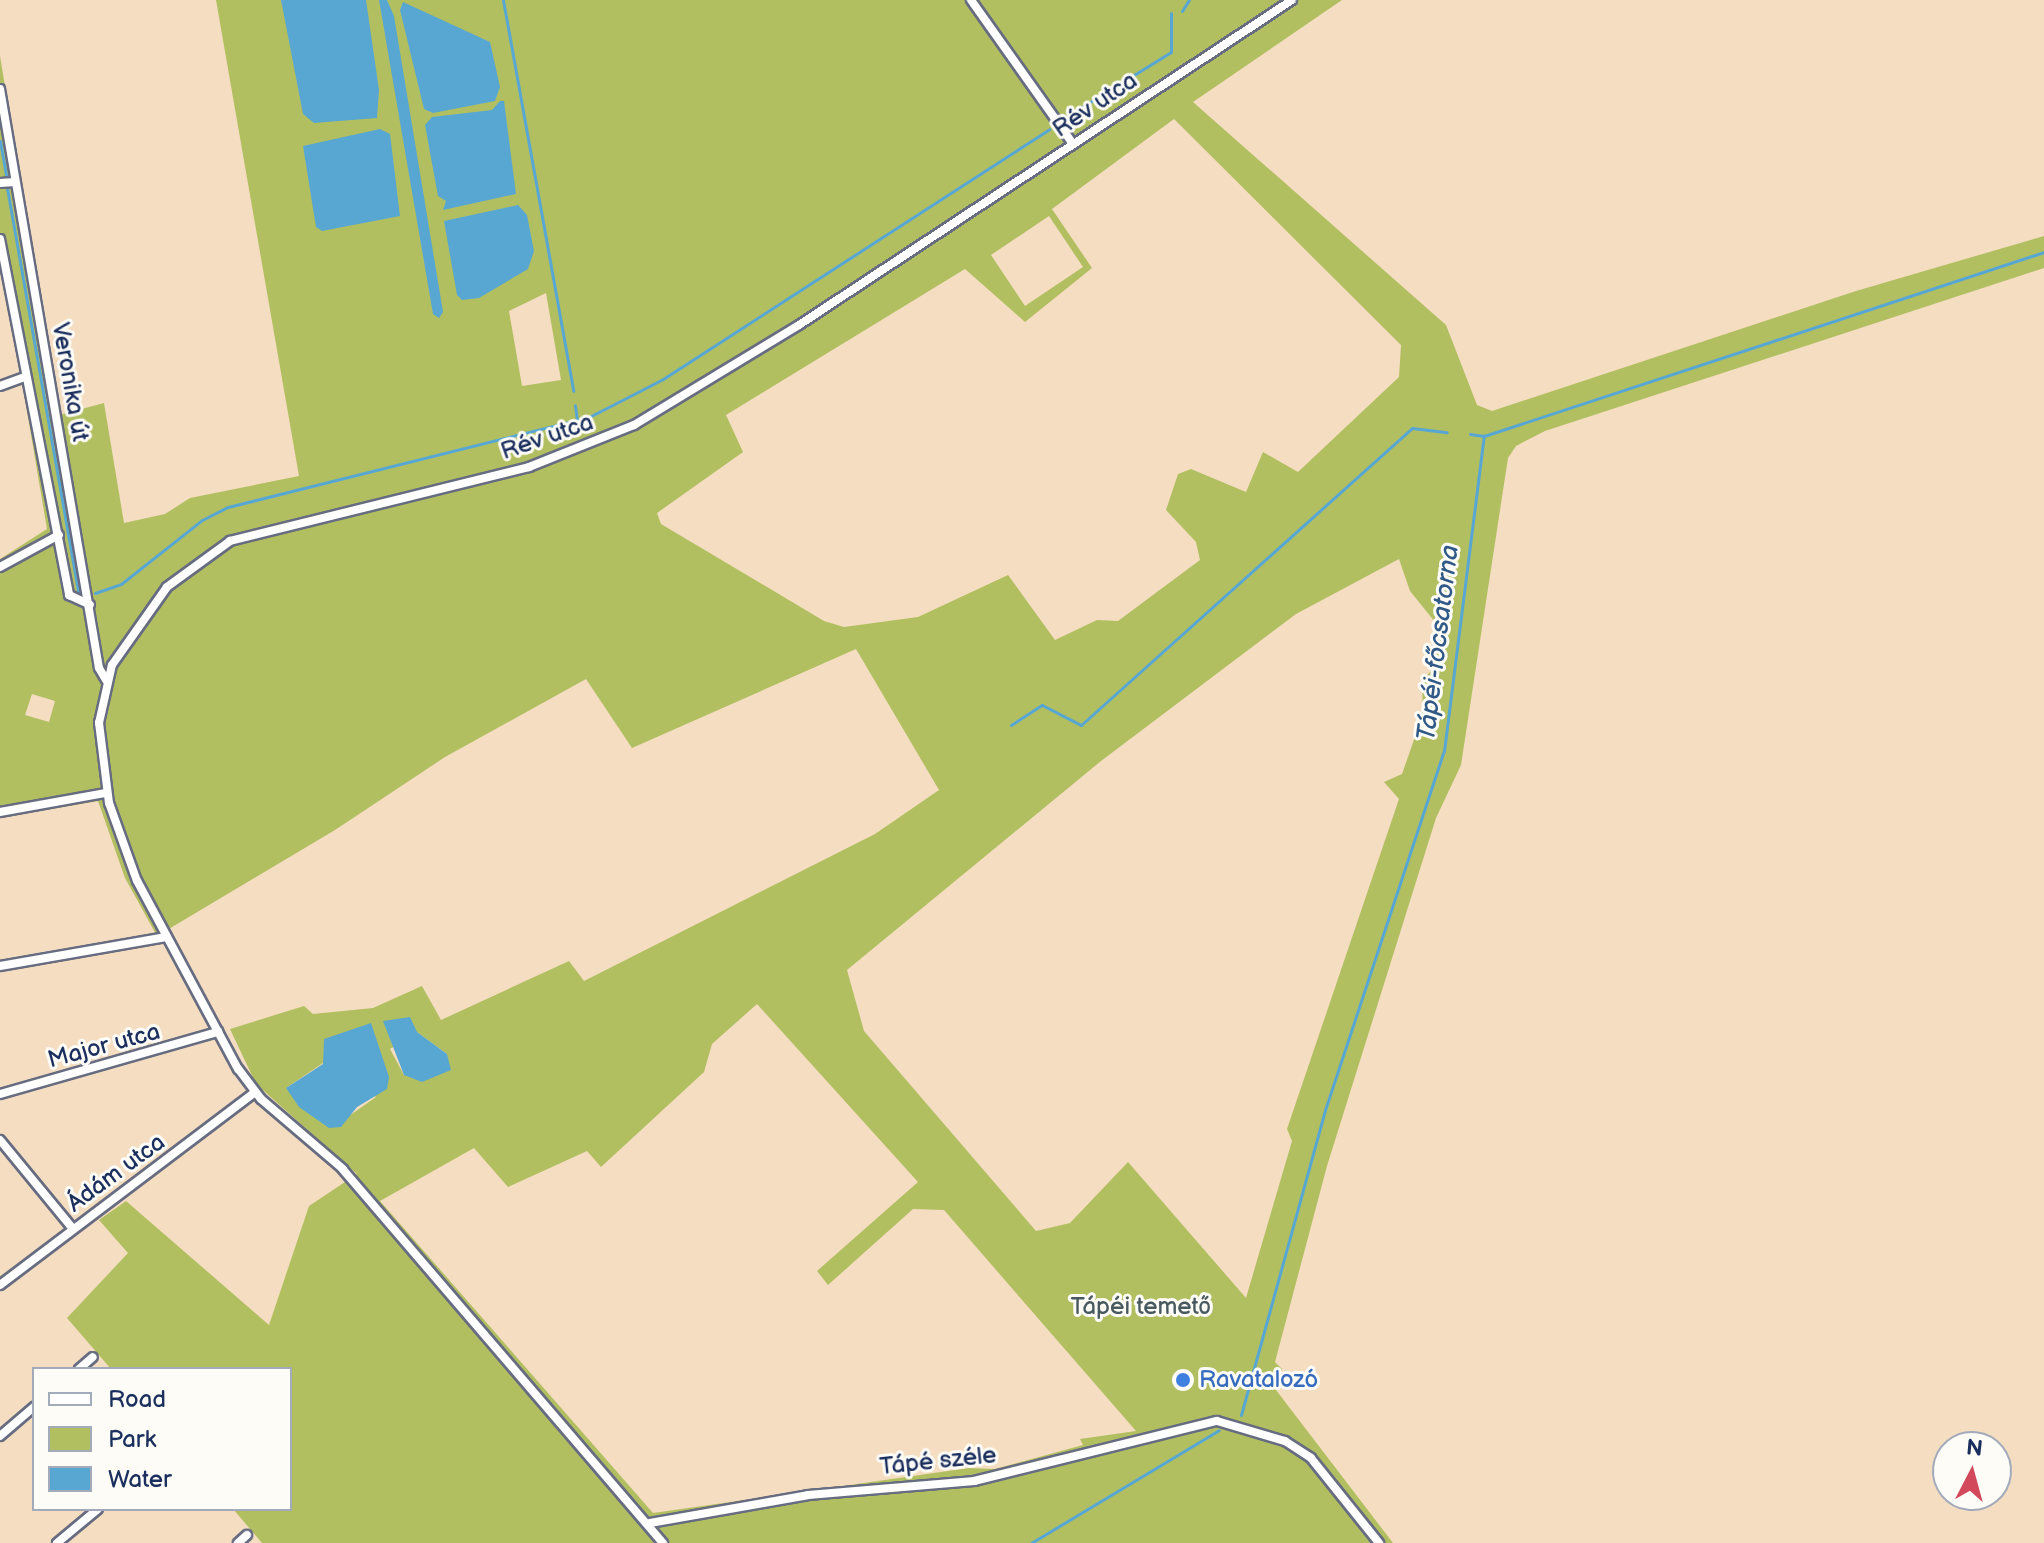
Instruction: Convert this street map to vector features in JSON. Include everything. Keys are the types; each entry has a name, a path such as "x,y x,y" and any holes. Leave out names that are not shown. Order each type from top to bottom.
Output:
{"street":[{"path":"971,0 1073,144"},
{"name":"Rév utca","path":"663,1543 650,1523 343,1169 255,1092 218,1032 137,881 106,793 98,737 106,680 129,634 167,587 230,541 529,467 634,425 1292,0"},
{"name":"Veronika út","path":"0,89 90,605 106,680"},
{"path":"0,183 15,182"},
{"path":"0,239 25,377 43,440 69,595 90,605"},
{"path":"0,386 25,377"},
{"path":"0,567 59,535"},
{"path":"0,812 106,793"},
{"path":"0,966 166,937"},
{"name":"Major utca","path":"0,1094 218,1032"},
{"name":"Ádám utca","path":"0,1285 255,1092"},
{"path":"0,1140 73,1229"},
{"path":"81,1367 93,1357"},
{"path":"0,1436 32,1409"},
{"name":"Tápé széle","path":"650,1523 808,1495 974,1481 1206,1422 1227,1422 1285,1441 1311,1458 1379,1543"},
{"path":"57,1543 96,1511"},
{"path":"238,1543 247,1535"}],"green space":[{"name":"Tápéi temető","path":"216,0 1342,0 1193,102 1446,325 1477,405 1492,411 1856,291 2044,236 2044,268 1545,431 1516,446 1508,458 1461,765 1436,818 1327,1166 1275,1362 1282,1369 1276,1390 1393,1543 262,1543 235,1511 292,1511 292,1367 109,1367 67,1318 128,1253 99,1220 126,1201 269,1325 309,1206 357,1174 256,1084 230,1029 304,1006 313,1014 373,1008 422,986 441,1020 569,961 584,981 875,834 939,790 856,649 632,748 586,679 445,757 335,830 157,936 125,878 98,801 0,818 0,559 47,529 0,252 0,56 59,415 104,403 124,523 165,514 190,498 299,476","holes":["1174,119 1401,345 1399,377 1298,472 1263,452 1246,492 1191,469 1178,474 1166,510 1196,542 1200,560 1118,621 1097,620 1055,640 1008,575 918,617 844,627 824,621 661,524 657,513 743,452 726,415 965,269 1025,322 1092,268 1052,209","1049,216 1083,267 1025,306 991,255","546,293 561,380 522,386 509,311","1399,559 1410,591 1435,622 1431,671 1422,681 1423,714 1402,774 1384,782 1399,799 1287,1129 1292,1141 1246,1298 1128,1162 1070,1223 1036,1231 864,1031 847,970 1101,761 1296,614","32,694 55,701 49,722 25,715","757,1004 918,1182 817,1271 828,1285 913,1209 944,1210 1136,1431 1080,1439 1083,1445 995,1469 969,1468 653,1513 380,1201 474,1148 508,1187 587,1151 601,1167 704,1072 712,1044","417,1032 447,1054 404,1075 390,1049","323,1063 376,1097 349,1116 286,1088"]}],"water":[{"path":"281,0 366,0 379,90 377,118 314,123 303,114"},
{"path":"379,0 387,0 394,16 443,312 439,318 433,314"},
{"path":"403,2 490,42 500,87 495,101 433,113 424,109 400,10"},
{"path":"504,101 516,194 443,210 446,201 438,196 425,125 432,117 492,110"},
{"path":"380,129 390,134 400,216 322,231 316,227 303,146"},
{"path":"518,205 527,215 534,251 528,269 479,298 462,300 457,295 444,221"},
{"path":"410,1017 417,1032 447,1054 451,1070 422,1082 404,1075 383,1021"},
{"path":"371,1023 389,1077 387,1089 357,1107 341,1127 329,1128 299,1107 286,1088 323,1064 324,1039"}],"waterway":[{"path":"503,0 573,391"},
{"path":"1182,11 1189,0"},
{"path":"1066,117 1171,52 1171,13"},
{"path":"591,416 663,379 1049,129"},
{"path":"0,141 6,175"},
{"path":"7,188 79,596"},
{"name":"Tápéi-főcsatorna","path":"1470,434 1484,436 2044,252"},
{"path":"95,593 121,584 202,520 228,507 577,420 575,405"},
{"path":"1011,725 1042,705 1081,725 1412,428 1447,432"},
{"name":"Tápéi-főcsatorna","path":"1241,1415 1325,1110 1444,751 1484,436"},
{"name":"Tápéi-főcsatorna","path":"1031,1543 1219,1430"}],"place":[{"name":"Ravatalozó","path":"1183,1380"}]}
